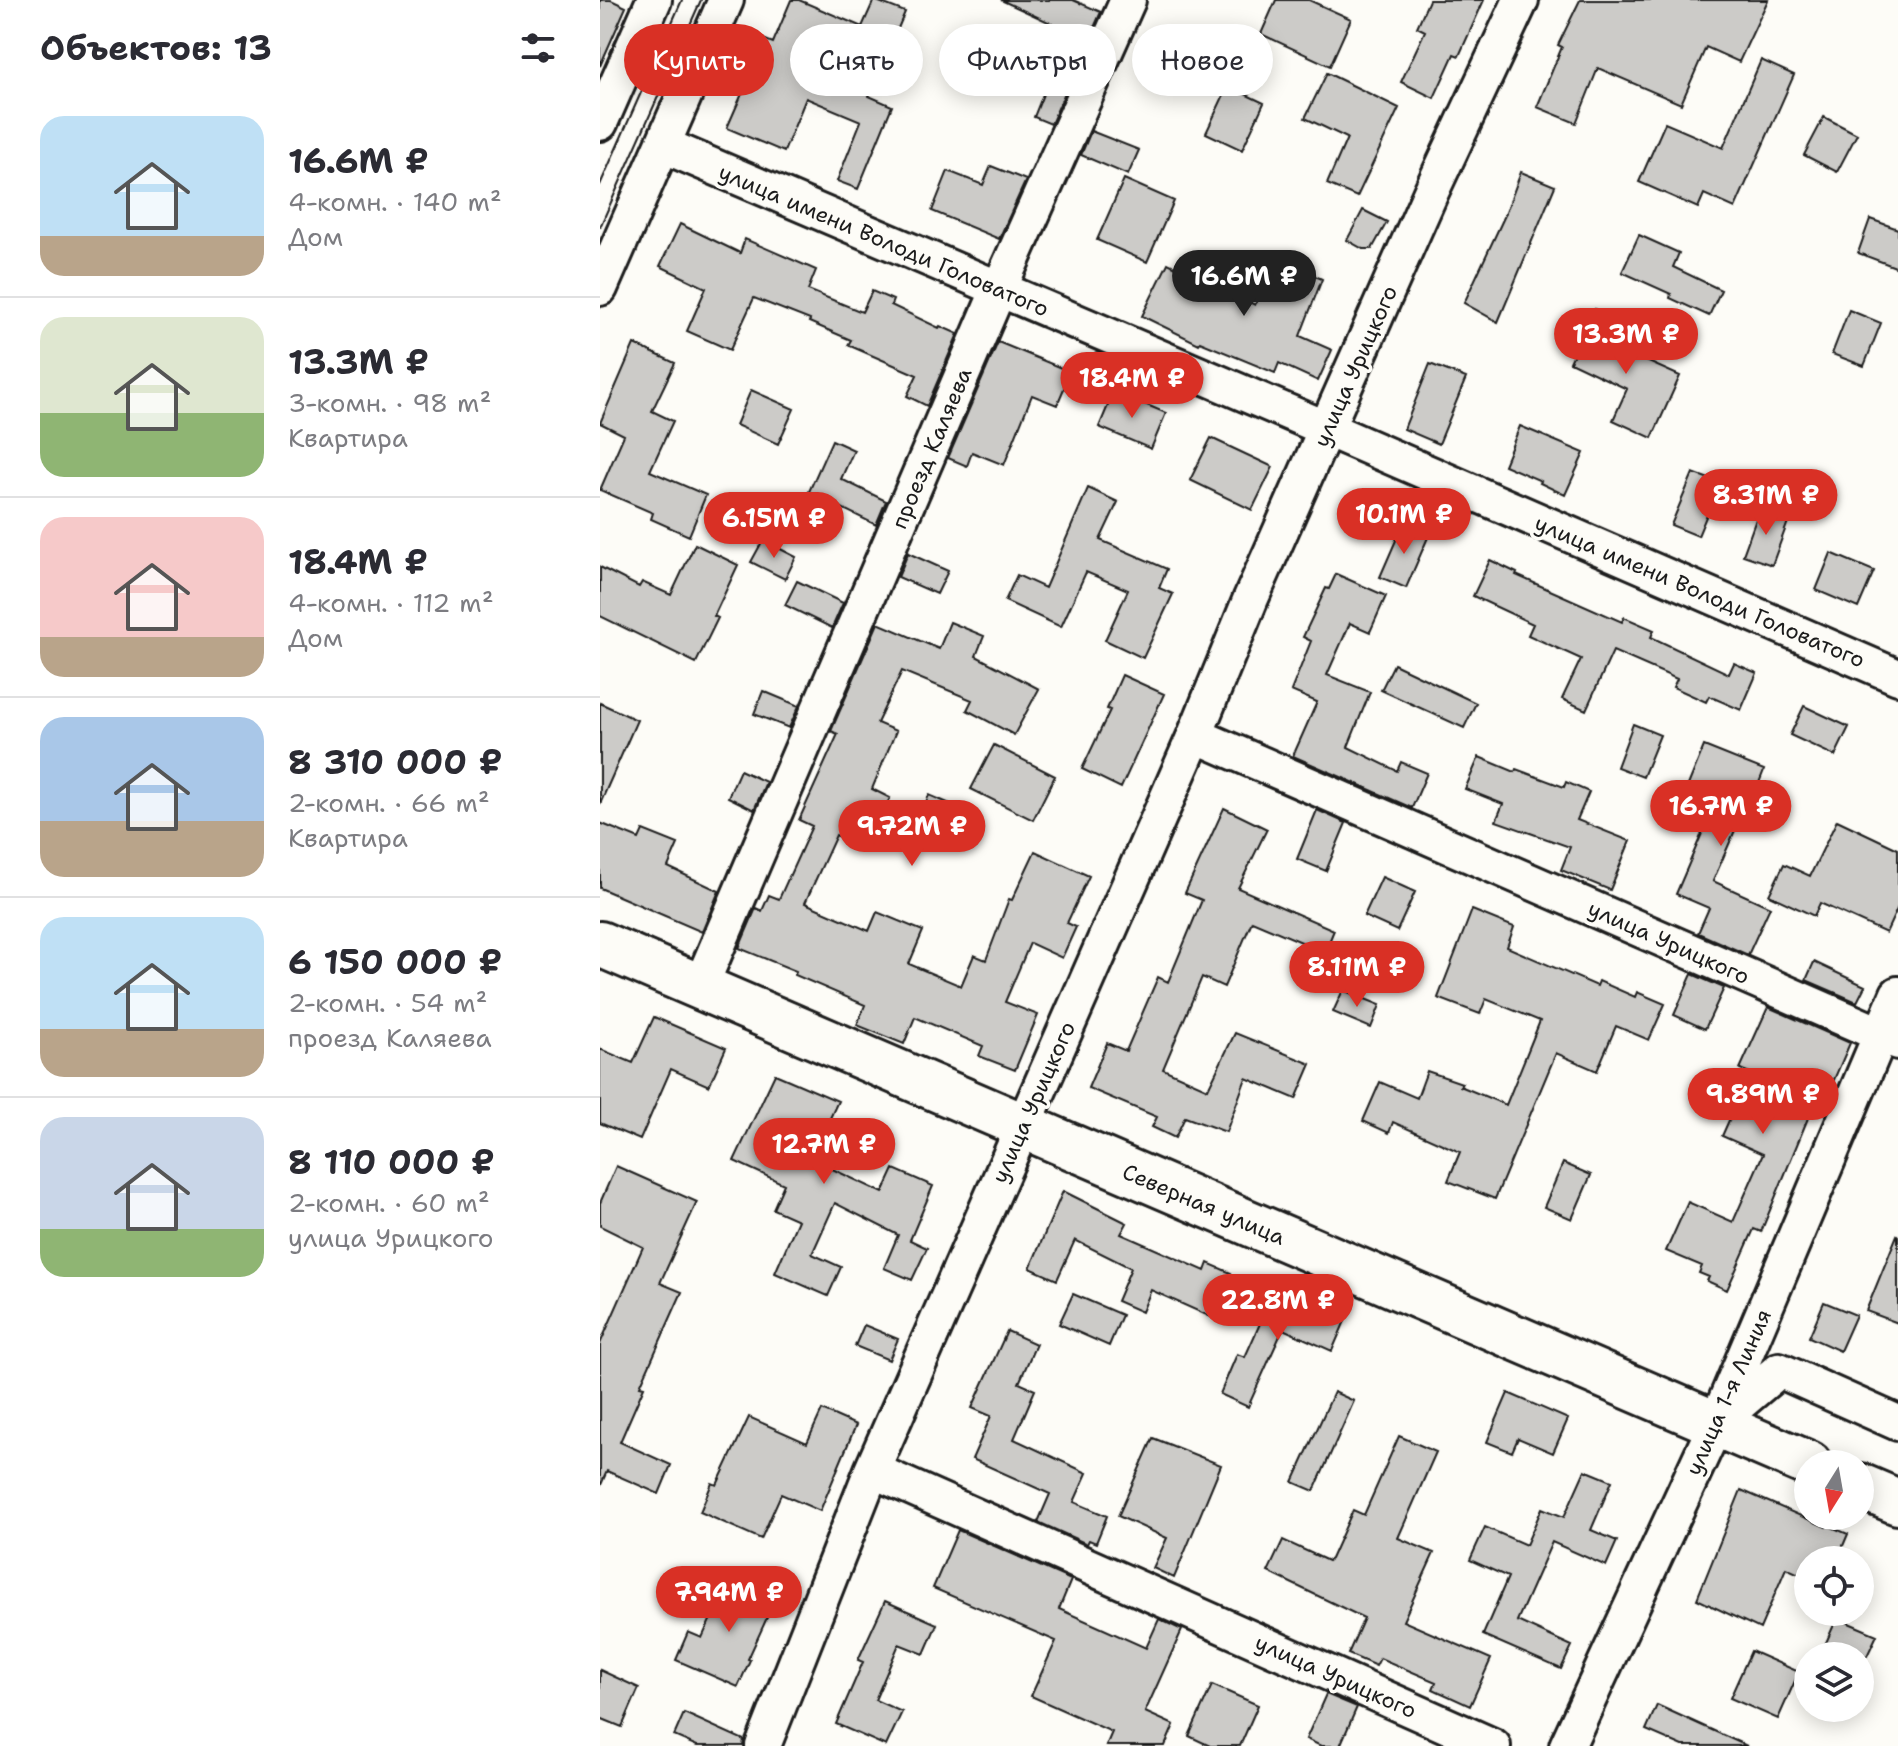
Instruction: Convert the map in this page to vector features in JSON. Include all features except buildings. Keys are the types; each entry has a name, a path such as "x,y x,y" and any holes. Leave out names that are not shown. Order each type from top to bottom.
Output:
{"main road":[{"name":"Северная улица","path":"600,944 1794,1458"},
{"path":"1874,1492 1898,1502"}],"street":[{"path":"600,122 654,0"},
{"path":"600,288 726,0"},
{"name":"проезд Каляева","path":"700,987 999,289 1128,0"},
{"name":"улица Урицкого","path":"763,1746 872,1470 1195,735 1251,598 1431,192 1521,0"},
{"name":"улица имени Володи Головатого","path":"663,145 1898,677"},
{"name":"улица Урицкого","path":"1195,735 1889,1038"},
{"name":"улица 1-я Линия","path":"1567,1746 1889,1038 1898,994"},
{"path":"1716,1424 1779,1370 1898,1423"},
{"name":"улица Урицкого","path":"872,1470 1493,1746"}],"tram line":[{"path":"600,185 682,0"},
{"path":"600,227 701,0"}]}
